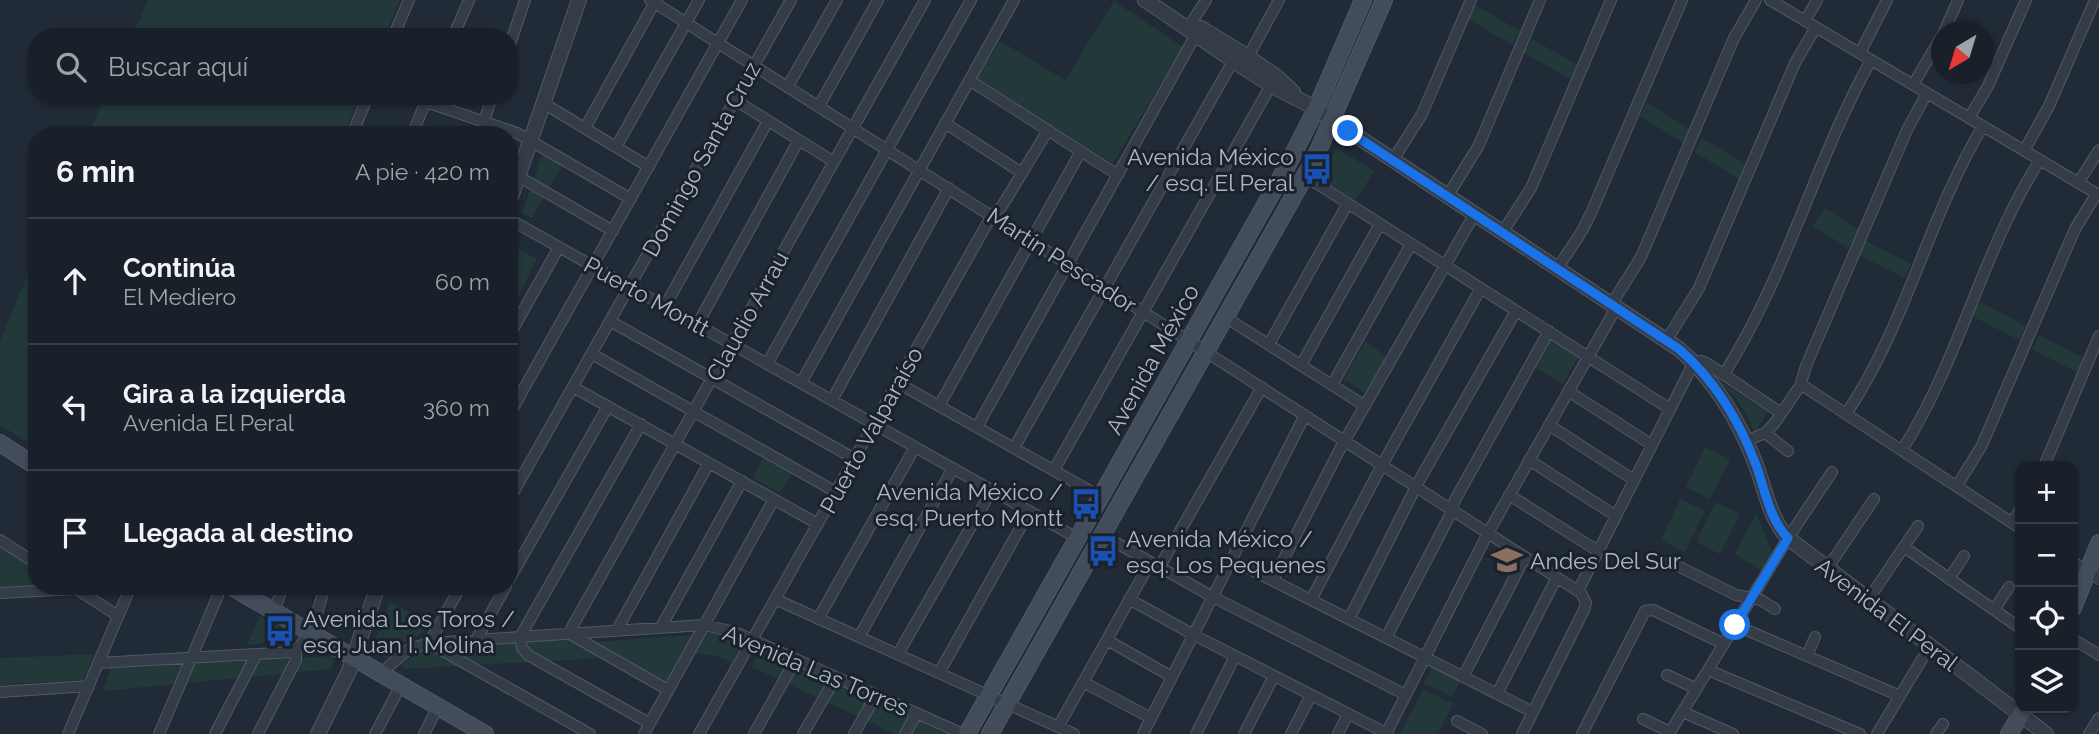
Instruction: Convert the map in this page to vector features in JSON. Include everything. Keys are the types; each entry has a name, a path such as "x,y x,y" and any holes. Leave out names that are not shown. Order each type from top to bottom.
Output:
{"main road":[{"name":"Avenida México","path":"965,734 989,696 1286,168 1309,105 1363,0"},
{"name":"Avenida México","path":"990,734 1305,176 1384,0"},
{"path":"0,443 28,461"},
{"path":"2078,600 2093,575 2099,543"},
{"path":"245,595 478,732"},
{"path":"2009,734 2022,713"}],"street":[{"path":"397,28 409,0"},
{"path":"457,28 469,0"},
{"path":"515,28 525,0"},
{"path":"518,166 531,141 579,0"},
{"path":"616,147 699,0"},
{"path":"518,399 742,0"},
{"name":"Domingo Santa Cruz","path":"518,484 791,0"},
{"path":"788,86 837,0"},
{"path":"819,106 878,0"},
{"name":"Claudio Arrau","path":"570,634 575,620 925,0"},
{"path":"767,364 971,0"},
{"path":"801,383 1014,0"},
{"name":"Avenida El Peral","path":"1145,0 1233,61 1309,105 1393,160 1694,362 1724,401 1746,441 1776,522 1788,538 1930,646 2015,705"},
{"path":"976,427 1118,175 1206,0"},
{"path":"1248,57 1279,0"},
{"path":"1393,160 1422,114 1471,0"},
{"path":"1447,197 1479,145 1540,0"},
{"path":"1502,233 1531,188 1611,0"},
{"path":"1557,270 1591,213 1682,0"},
{"path":"1129,599 1387,734 1488,533 1588,357 1641,257 1734,38 1756,0"},
{"path":"1770,0 1913,85 1925,97 1969,118 2098,194 2075,229 1982,445 1957,486"},
{"path":"1805,21 1817,0"},
{"path":"1860,53 1887,0"},
{"path":"1949,21 1958,0"},
{"path":"1969,118 1988,86 2026,0"},
{"path":"2024,150 2049,106 2095,0"},
{"path":"584,128 654,1"},
{"name":"Martín Pescador","path":"654,1 1578,591"},
{"path":"1666,341 1699,288 1795,63 1816,27"},
{"name":"Avenida El Peral","path":"1192,32 1201,28 1248,57 1277,77 1309,105"},
{"path":"1913,85 1931,54"},
{"path":"1724,374 1753,326 1847,106 1871,60"},
{"path":"1014,448 1233,61"},
{"path":"969,80 1118,175"},
{"path":"1054,470 1271,85"},
{"path":"1746,441 1765,433 1800,386 1803,373 1858,245 1925,97"},
{"path":"735,100 834,162"},
{"path":"543,103 649,167"},
{"path":"356,126 364,105"},
{"path":"416,126 424,105"},
{"path":"442,105 494,126"},
{"path":"484,122 489,105"},
{"path":"665,306 768,121"},
{"path":"945,123 1022,173"},
{"path":"1846,414 1877,364 1960,170 1983,126"},
{"name":"Puerto Valparaíso","path":"699,734 992,215 1002,206 1048,130"},
{"path":"518,136 631,199"},
{"path":"697,325 799,140"},
{"path":"2078,183 2099,150"},
{"path":"939,406 1081,151"},
{"path":"1902,450 1926,410 2016,201 2040,160"},
{"path":"518,176 612,231"},
{"path":"1305,176 1670,409"},
{"path":"832,400 949,188"},
{"path":"1269,344 1348,204"},
{"path":"1273,580 1345,441 1474,215"},
{"name":"Puerto Montt","path":"518,224 1077,538"},
{"path":"1301,365 1380,224"},
{"path":"1332,385 1411,244"},
{"path":"518,320 559,247"},
{"path":"1311,600 1381,464 1481,289"},
{"path":"1349,619 1416,487 1516,310"},
{"path":"1225,317 1365,405"},
{"path":"610,321 855,459"},
{"path":"1386,638 1452,509 1549,331"},
{"path":"2046,461 2099,336"},
{"path":"592,354 836,492"},
{"path":"1522,734 1586,607 1584,596 1578,591 1694,362"},
{"name":"Avenida El Peral","path":"1694,362 1705,362 1781,413"},
{"path":"898,383 1101,497"},
{"path":"1800,386 2015,524"},
{"path":"573,387 818,524"},
{"path":"1058,727 1129,599 1154,566 1262,387"},
{"path":"1569,391 1652,445"},
{"path":"518,564 608,406"},
{"path":"1143,734 1305,415"},
{"path":"641,424 520,638 522,648 528,655 647,729 775,499"},
{"path":"1549,425 1634,480"},
{"path":"1765,433 1788,451"},
{"path":"818,619 915,447"},
{"path":"1529,460 1616,516"},
{"path":"617,630 709,463"},
{"path":"859,637 953,468"},
{"path":"1643,719 1670,733 1788,538 1832,472"},
{"path":"661,627 742,481"},
{"path":"898,654 992,490"},
{"path":"1509,495 1598,551"},
{"path":"1827,569 1874,499"},
{"path":"939,673 1030,512"},
{"path":"1868,600 1918,526"},
{"path":"1102,535 1154,566 1406,695"},
{"path":"0,540 28,558"},
{"path":"1903,547 2015,625"},
{"path":"1463,677 1525,556"},
{"path":"1949,579 1964,556"},
{"path":"1232,560 1533,712"},
{"path":"1670,562 1736,595 1761,600 1775,610"},
{"path":"2078,565 2093,575"},
{"path":"1497,694 1557,577"},
{"path":"1994,610 2009,587"},
{"path":"0,593 28,591"},
{"path":"85,595 118,616"},
{"path":"68,734 127,595"},
{"path":"159,734 218,595"},
{"path":"274,612 281,595"},
{"path":"98,663 287,653 296,650 309,632 322,595"},
{"path":"318,734 344,682 374,595"},
{"path":"456,595 429,642 590,734"},
{"path":"476,640 501,595"},
{"path":"775,599 1074,734"},
{"path":"1582,734 1648,610 1724,644"},
{"name":"Avenida Las Torres","path":"380,674 409,649 429,642 705,625 723,628 753,640 965,734"},
{"path":"1735,625 1900,696"},
{"path":"570,634 668,690"},
{"path":"1807,656 1815,637"},
{"path":"1107,640 1172,677"},
{"path":"2078,642 2099,655"},
{"path":"1877,734 1930,646"},
{"path":"258,734 296,660 296,650"},
{"path":"215,734 256,655"},
{"path":"1196,734 1235,656"},
{"path":"754,734 796,659"},
{"path":"1708,670 1860,734"},
{"path":"1667,675 1697,689"},
{"path":"1244,734 1274,676"},
{"path":"803,734 836,677"},
{"path":"1083,682 1151,718"},
{"path":"375,734 401,685"},
{"path":"0,691 89,686"},
{"path":"854,734 876,695"},
{"path":"1291,734 1311,695"},
{"path":"424,734 438,707"},
{"path":"1683,712 1733,734"},
{"path":"905,734 917,713"},
{"name":"Avenida El Peral","path":"2025,713 2046,734"},
{"path":"1338,734 1348,714"},
{"path":"2089,734 2099,718"},
{"path":"1457,721 1482,734"}],"green space":[{"path":"148,0 400,0 389,28 136,28"},
{"path":"1114,1 1183,47 1113,163 977,79 1000,41 1065,80"},
{"path":"1475,5 1520,31 1512,45 1467,18"},
{"path":"1532,39 1578,65 1570,79 1524,53"},
{"path":"1647,102 1691,130 1685,144 1640,116"},
{"path":"101,105 356,105 348,126 92,126"},
{"path":"1702,138 1747,165 1740,180 1695,152"},
{"path":"1337,148 1374,171 1356,200 1319,178"},
{"path":"543,153 563,164 532,218 522,213"},
{"path":"1825,208 1859,230 1848,248 1813,226"},
{"path":"1864,240 1911,264 1904,278 1857,254"},
{"path":"518,250 537,259 518,299"},
{"path":"28,274 28,442 0,425 0,341"},
{"path":"1980,302 2026,326 2019,340 1972,316"},
{"path":"2039,335 2086,359 2078,373 2032,349"},
{"path":"1549,339 1579,356 1563,384 1534,367"},
{"path":"1365,342 1388,357 1368,395 1344,379"},
{"path":"1718,380 1768,412 1755,432 1739,402"},
{"path":"1705,447 1730,459 1710,499 1686,487"},
{"path":"766,453 794,469 780,493 753,478"},
{"path":"1680,499 1705,511 1685,552 1661,540"},
{"path":"1716,502 1740,514 1720,554 1696,542"},
{"path":"1756,513 1773,555 1765,573 1735,554"},
{"path":"0,547 28,565 28,585 0,587"},
{"path":"390,602 435,626 406,641 387,659 372,648"},
{"path":"260,616 297,636 294,641 247,645"},
{"path":"707,632 742,643 732,662 712,655 694,654"},
{"path":"693,635 694,638 670,681 666,683 594,642"},
{"path":"568,639 601,658 404,669 402,664 420,650"},
{"path":"761,648 946,734 895,734 752,667"},
{"path":"94,654 83,680 0,685 0,658"},
{"path":"335,656 331,669 103,691 111,668"},
{"path":"1433,665 1461,679 1452,697 1424,683"},
{"path":"1423,689 1453,704 1438,734 1400,734"}],"place":[{"name":"Avenida México / esq. El Peral","path":"1317,169"},
{"name":"Avenida México / esq. Puerto Montt","path":"1086,504"},
{"name":"Avenida México / esq. Los Pequenes","path":"1103,551"},
{"name":"Andes Del Sur","path":"1507,560"},
{"name":"Avenida Los Toros / esq. Juan I. Molina","path":"280,631"}],"route":[{"path":"1348,131 1679,349 1705,375 1736,421 1757,467 1776,522 1788,538 1735,625"}]}
